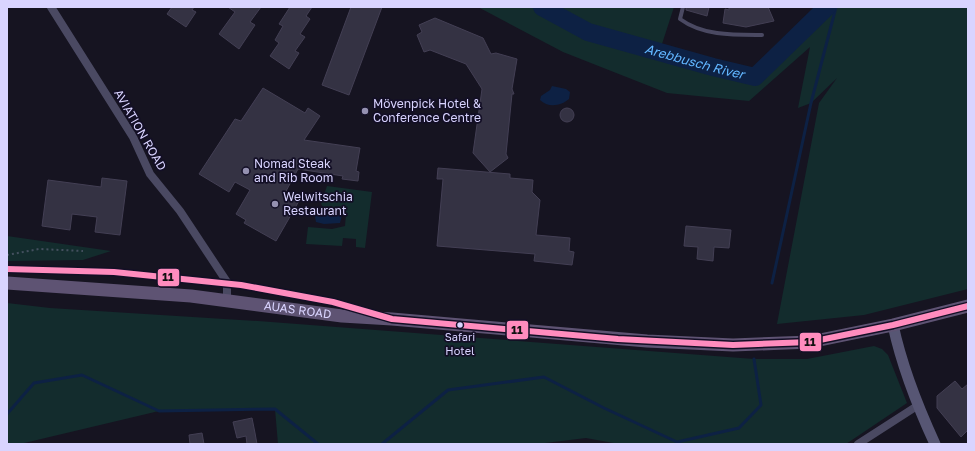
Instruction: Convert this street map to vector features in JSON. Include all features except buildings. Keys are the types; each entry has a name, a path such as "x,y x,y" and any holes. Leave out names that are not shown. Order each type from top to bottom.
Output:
{"main road":[{"name":"AUAS ROAD","path":"7,283 157,293 227,300 349,317 392,319 647,342 733,345 810,342 968,306"}],"street":[{"name":"AVIATION ROAD","path":"51,7 133,137 150,174 180,211 227,282 227,300"},
{"path":"893,324 901,359 917,406 935,444"},
{"path":"858,444 917,406"}],"lane":[{"path":"683,7 680,19 691,28 726,34 762,35"}],"path":[{"path":"7,255 39,248 83,251"}],"green space":[{"path":"478,7 674,7 661,47 752,74 794,35 814,7 968,7 968,289 864,315 777,324 819,103 837,78 811,103 798,108 810,47 749,101 667,93 563,52"},
{"path":"327,186 372,192 365,248 356,247 356,239 343,238 342,246 306,244 308,227 332,229 345,226 346,214 331,206 324,208 321,204"},
{"path":"7,236 111,251 83,260 7,261"},
{"path":"7,303 50,308 258,321 754,359 807,359 874,346 882,349 888,355 907,403 846,444 619,444 586,438 537,444 278,444 275,409 159,411 20,444 7,444"}],"water":[{"path":"552,86 566,89 570,92 569,99 558,105 543,103 540,100 541,96 550,90"},
{"path":"318,210 320,213 330,210 342,215 340,223 324,224 316,222 314,211"}],"waterway":[{"name":"Arebbusch River","path":"542,7 588,32 713,67 755,77 827,7"},
{"path":"772,283 811,103 836,7"},
{"path":"382,444 448,390 544,377 604,408 677,442 739,428 761,405 754,359"},
{"path":"7,414 34,383 82,375 159,411 275,409 318,444"}],"transit line":[{"name":"11","path":"7,269 114,272 241,285 333,302 392,319 618,339 733,345 810,342 893,325 968,306"}],"place":[{"name":"Mövenpick Hotel & Conference Centre","path":"365,111"},
{"name":"Nomad Steak and Rib Room","path":"246,171"},
{"name":"Welwitschia Restaurant","path":"275,204"},
{"name":"Safari Hotel","path":"460,325"}]}
